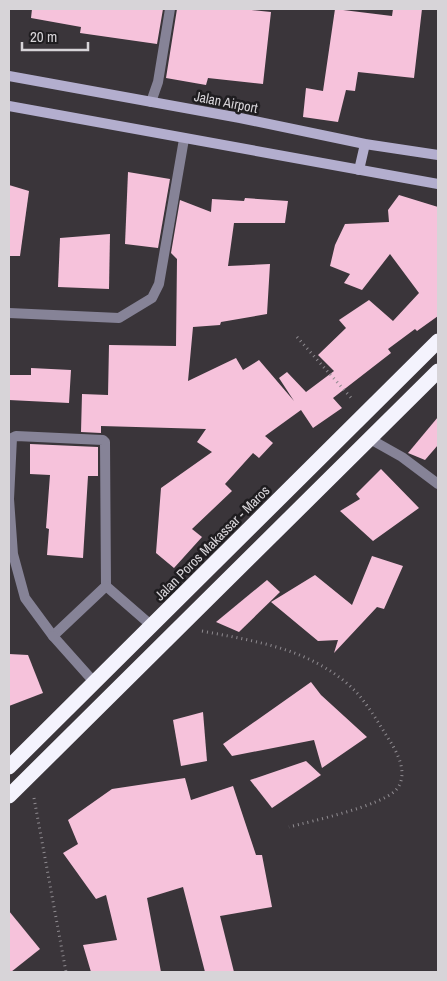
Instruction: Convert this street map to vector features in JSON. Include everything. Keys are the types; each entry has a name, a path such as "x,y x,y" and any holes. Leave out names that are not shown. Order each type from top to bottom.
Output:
{"highway":[{"name":"Jalan Poros Makassar - Maros","path":"9,767 438,341"},
{"path":"9,796 438,371"}],"street":[{"path":"151,102 158,82 170,9"},
{"name":"Jalan Airport","path":"9,76 365,144 438,155"},
{"path":"9,106 438,184"},
{"path":"9,313 119,318 152,298 159,284 184,138"},
{"path":"358,170 365,144"},
{"path":"53,636 106,586 105,442 16,436 12,438 9,498 13,554 25,598 53,636 94,682"},
{"path":"370,439 402,457 438,484"},
{"path":"106,586 152,626"}],"path":[{"path":"297,337 366,414"},
{"path":"180,627 284,648 317,663 345,681 364,702 402,762 397,789 381,800 289,828"},
{"path":"30,775 66,972"}],"building":[{"path":"32,9 163,9 157,44 80,33 81,27 31,18"},
{"path":"177,9 242,9 271,12 263,84 208,78 206,85 166,78"},
{"path":"335,9 392,16 393,9 422,9 414,78 358,72 355,91 346,90 338,122 303,117 306,88 323,91"},
{"path":"128,172 170,179 158,248 125,244"},
{"path":"9,185 29,191 20,256 9,256"},
{"path":"399,195 438,207 438,316 417,331 415,329 388,349 391,353 333,398 342,408 313,428 301,410 265,436 273,443 259,458 253,453 225,484 232,491 192,529 202,537 174,568 156,553 161,488 212,452 197,442 206,429 101,426 101,433 81,432 82,394 108,395 109,345 176,346 177,259 171,253 180,200 211,212 212,199 244,201 245,198 288,201 285,223 234,223 228,266 270,264 267,314 221,322 220,325 193,327 188,381 236,358 243,370 259,360 294,401 279,378 287,372 306,392 334,371 318,355 346,328 339,320 369,300 393,321 419,293 390,254 362,290 344,283 350,274 330,266 335,245 345,224 389,222 388,210"},
{"path":"110,234 109,289 58,287 60,238"},
{"path":"31,368 71,370 69,403 9,400 9,375 31,375"},
{"path":"438,417 438,445 425,460 408,453"},
{"path":"30,444 98,447 98,476 88,476 83,558 47,555 49,529 46,528 50,475 30,474"},
{"path":"381,469 419,508 373,541 340,511 360,499 356,494"},
{"path":"372,556 403,566 384,609 377,607 334,653 338,640 318,641 271,602 315,575 352,605"},
{"path":"267,580 280,592 239,632 216,622"},
{"path":"9,654 28,655 43,693 9,706"},
{"path":"311,682 321,695 367,737 322,768 314,740 232,756 223,744"},
{"path":"203,712 207,761 181,766 173,720"},
{"path":"306,761 321,775 272,808 250,780"},
{"path":"185,778 191,800 233,786 256,855 262,855 272,907 220,916 234,972 205,972 183,887 147,898 161,972 91,972 83,945 117,940 106,895 96,899 63,853 78,844 68,820 112,789"},
{"path":"9,911 40,949 11,972 9,972"}]}
